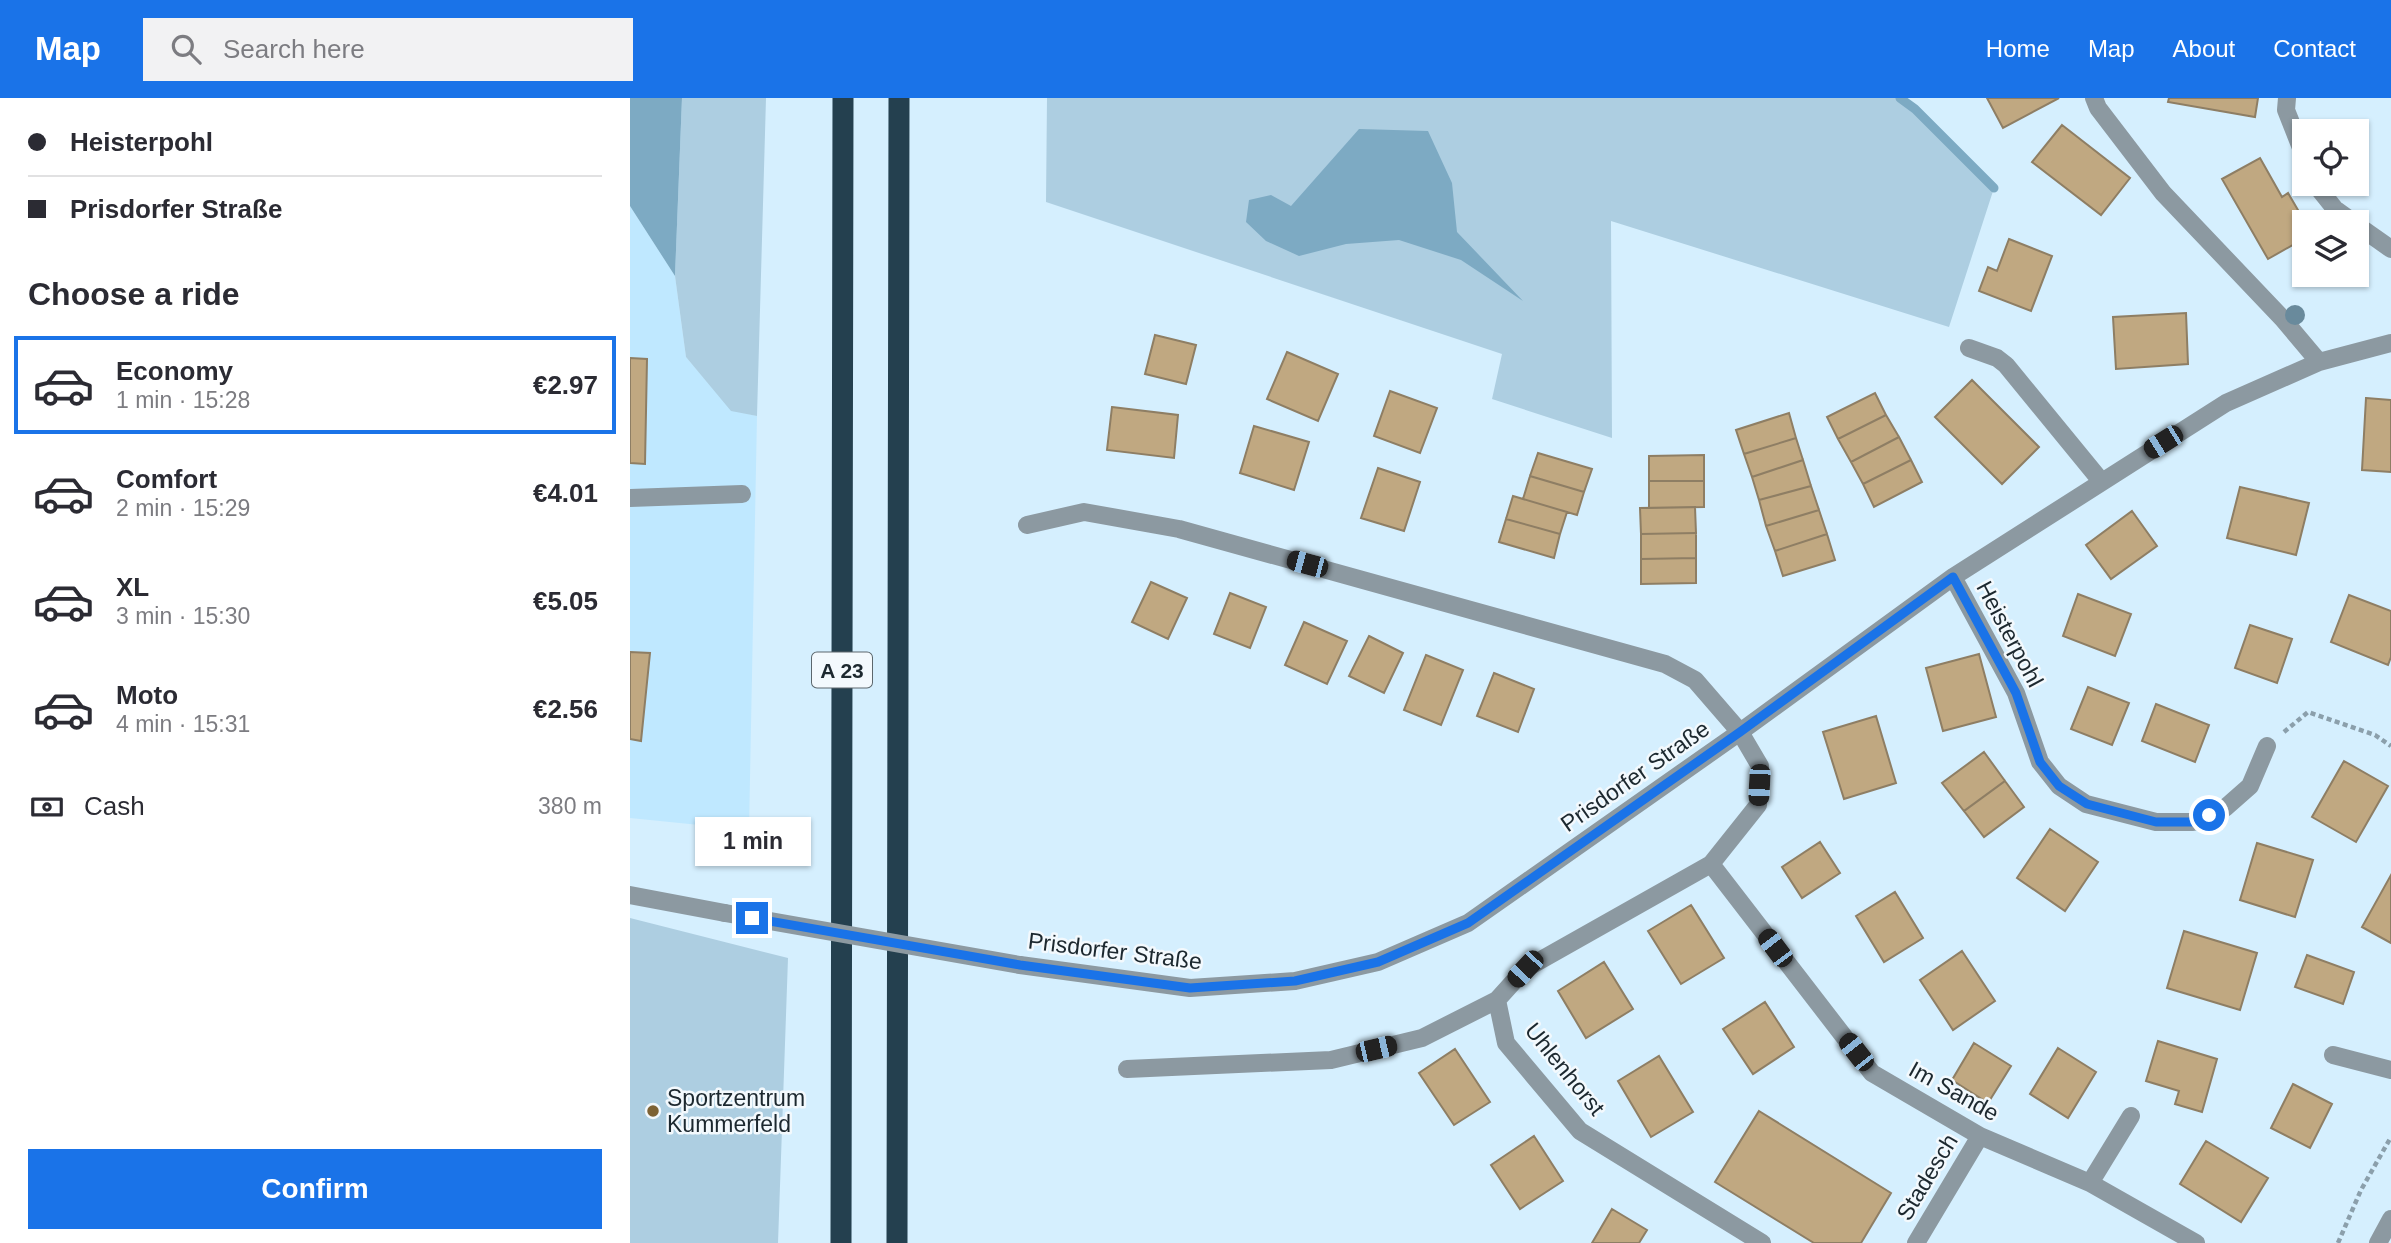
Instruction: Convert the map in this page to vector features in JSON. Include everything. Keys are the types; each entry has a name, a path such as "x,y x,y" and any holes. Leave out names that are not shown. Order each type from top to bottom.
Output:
{"highway":[{"name":"A 23","path":"841,1243 843,98"},
{"name":"A 23","path":"897,1243 899,98"}],"street":[{"path":"2094,98 2098,108 2163,193 2282,318 2319,362"},
{"path":"2287,98 2286,110 2292,125"},
{"path":"2325,196 2336,210"},
{"path":"2369,234 2391,249"},
{"name":"Prisdorfer Straße","path":"630,895 1020,965 1190,988 1295,981 1378,962 1468,923 1740,732 1953,577 2225,403 2319,362 2391,343"},
{"path":"1969,348 1997,358 2006,365 2101,481"},
{"path":"630,498 742,494"},
{"name":"Prisdorfer Straße","path":"1027,525 1084,512 1179,529 1665,664 1695,680 1740,732"},
{"name":"Heisterpohl","path":"1953,577 2016,693 2040,762 2059,786 2087,804 2156,822 2193,822 2225,808 2250,786 2267,746"},
{"path":"1127,1069 1331,1060 1422,1038 1497,1000 1525,969 1710,864 1758,805 1760,766 1740,732"},
{"name":"Im Sande","path":"1710,864 1872,1073 1980,1136 2090,1183 2196,1243"},
{"name":"Uhlenhorst","path":"1497,1000 1506,1042 1580,1131 1762,1243"},
{"path":"2333,1055 2391,1070"},
{"path":"2090,1183 2131,1116"},
{"name":"Stadesch","path":"1916,1243 1980,1136"},
{"path":"2378,1243 2391,1219"}],"path":[{"path":"2267,746 2308,712 2375,735 2391,746"},
{"path":"2338,1243 2361,1190 2391,1137"}],"shaded area":[{"path":"630,98 682,98 675,276 630,206"},
{"path":"682,98 766,98 757,416 731,411 686,357 675,276"},
{"path":"1047,98 1900,98 1915,109 1994,188 1949,327 1611,221 1612,438 1492,399 1502,354 1046,202"},
{"path":"1359,129 1428,131 1452,183 1457,232 1523,301 1461,260 1399,240 1346,244 1299,256 1266,241 1246,222 1249,200 1271,195 1291,206"},
{"path":"630,206 675,276 686,357 731,410 757,416 749,830 630,818"},
{"path":"630,918 788,958 778,1243 630,1243"}],"building":[{"path":"1987,98 2059,98 2003,128"},
{"path":"2169,98 2258,98 2255,117 2168,102"},
{"path":"2062,125 2130,178 2101,215 2032,162"},
{"path":"2260,158 2282,197 2288,193 2298,210 2292,210 2292,245 2268,259 2222,179"},
{"path":"2009,239 2052,256 2031,311 1979,291 1988,267 1997,271"},
{"path":"2186,313 2188,364 2116,369 2113,317"},
{"path":"1155,335 1196,345 1186,384 1145,374"},
{"path":"1287,352 1338,374 1318,421 1267,399"},
{"path":"630,358 647,359 645,464 630,463"},
{"path":"1972,380 2039,447 2002,484 1935,417"},
{"path":"1390,391 1437,408 1420,453 1374,436"},
{"path":"1875,393 1886,415 1838,439 1827,417"},
{"path":"2366,398 2391,400 2391,472 2362,470"},
{"path":"1112,407 1178,415 1174,458 1107,450"},
{"path":"1789,413 1796,438 1744,454 1736,430"},
{"path":"1886,415 1899,437 1851,462 1838,439"},
{"path":"1254,426 1309,442 1294,490 1240,473"},
{"path":"1899,437 1911,460 1863,484 1851,462"},
{"path":"1796,438 1803,460 1752,477 1744,454"},
{"path":"1538,453 1592,469 1584,492 1530,476"},
{"path":"1704,455 1704,481 1649,481 1649,456"},
{"path":"1803,460 1811,486 1759,500 1752,477"},
{"path":"1911,460 1922,482 1874,507 1863,484"},
{"path":"1378,468 1420,482 1404,531 1361,518"},
{"path":"1530,476 1584,492 1577,515 1523,499"},
{"path":"1649,481 1704,481 1704,507 1649,508"},
{"path":"1811,486 1819,510 1766,526 1759,500"},
{"path":"2240,487 2309,503 2296,555 2227,538"},
{"path":"1513,496 1567,512 1560,534 1506,519"},
{"path":"1695,507 1696,533 1641,534 1640,508"},
{"path":"1819,510 1827,534 1775,551 1766,526"},
{"path":"2132,511 2157,546 2111,579 2086,545"},
{"path":"1506,519 1560,534 1554,558 1499,542"},
{"path":"1696,533 1696,558 1641,559 1641,534"},
{"path":"1827,534 1835,560 1783,576 1775,551"},
{"path":"1696,558 1696,583 1641,584 1641,559"},
{"path":"1151,582 1187,598 1168,639 1132,622"},
{"path":"1230,593 1266,607 1250,648 1214,634"},
{"path":"2078,594 2131,614 2115,656 2063,636"},
{"path":"2349,595 2391,611 2391,657 2388,665 2331,642"},
{"path":"1304,622 1347,641 1327,684 1285,665"},
{"path":"2250,625 2292,639 2277,683 2235,668"},
{"path":"1369,636 1403,653 1384,693 1349,676"},
{"path":"630,652 650,653 641,741 630,739"},
{"path":"1979,654 1996,717 1943,731 1926,668"},
{"path":"1426,655 1463,670 1441,725 1404,710"},
{"path":"1494,673 1534,689 1518,732 1477,716"},
{"path":"2088,687 2129,703 2112,745 2071,729"},
{"path":"2156,704 2209,725 2195,762 2142,741"},
{"path":"1876,716 1896,783 1844,799 1823,732"},
{"path":"1984,752 2005,781 1964,811 1942,783"},
{"path":"2344,761 2388,786 2356,842 2312,817"},
{"path":"2005,781 2024,807 1984,837 1964,811"},
{"path":"2050,829 2098,862 2065,911 2017,878"},
{"path":"1820,842 1840,873 1802,898 1782,867"},
{"path":"2257,843 2313,860 2295,917 2240,900"},
{"path":"2391,875 2391,943 2362,927"},
{"path":"1895,892 1923,938 1884,962 1856,916"},
{"path":"1691,905 1724,958 1681,984 1648,931"},
{"path":"2184,931 2257,953 2240,1010 2167,988"},
{"path":"1962,951 1995,1001 1953,1030 1920,980"},
{"path":"2307,955 2354,972 2343,1004 2295,987"},
{"path":"1604,962 1633,1009 1586,1038 1558,991"},
{"path":"1765,1002 1794,1047 1753,1074 1723,1029"},
{"path":"2158,1041 2217,1059 2202,1112 2175,1104 2179,1091 2146,1081"},
{"path":"1974,1043 2011,1066 1988,1103 1952,1080"},
{"path":"2058,1048 2096,1072 2068,1118 2030,1094"},
{"path":"1455,1049 1490,1102 1454,1125 1419,1073"},
{"path":"1659,1056 1693,1112 1651,1137 1618,1081"},
{"path":"2293,1084 2332,1104 2310,1148 2271,1128"},
{"path":"1759,1111 1891,1193 1861,1243 1814,1243 1715,1182"},
{"path":"1534,1136 1563,1181 1520,1209 1491,1165"},
{"path":"2206,1141 2268,1178 2241,1222 2180,1184"},
{"path":"1612,1209 1647,1230 1639,1243 1592,1243"}],"waterway":[{"path":"1900,98 1915,109 1994,188"}],"place":[{"name":"Sportzentrum Kummerfeld","path":"653,1111"}],"route":[{"path":"752,918 1020,965 1190,988 1295,981 1378,962 1468,923 1740,732 1953,577 2016,693 2040,762 2059,786 2087,804 2156,822 2193,822 2209,815"}]}
